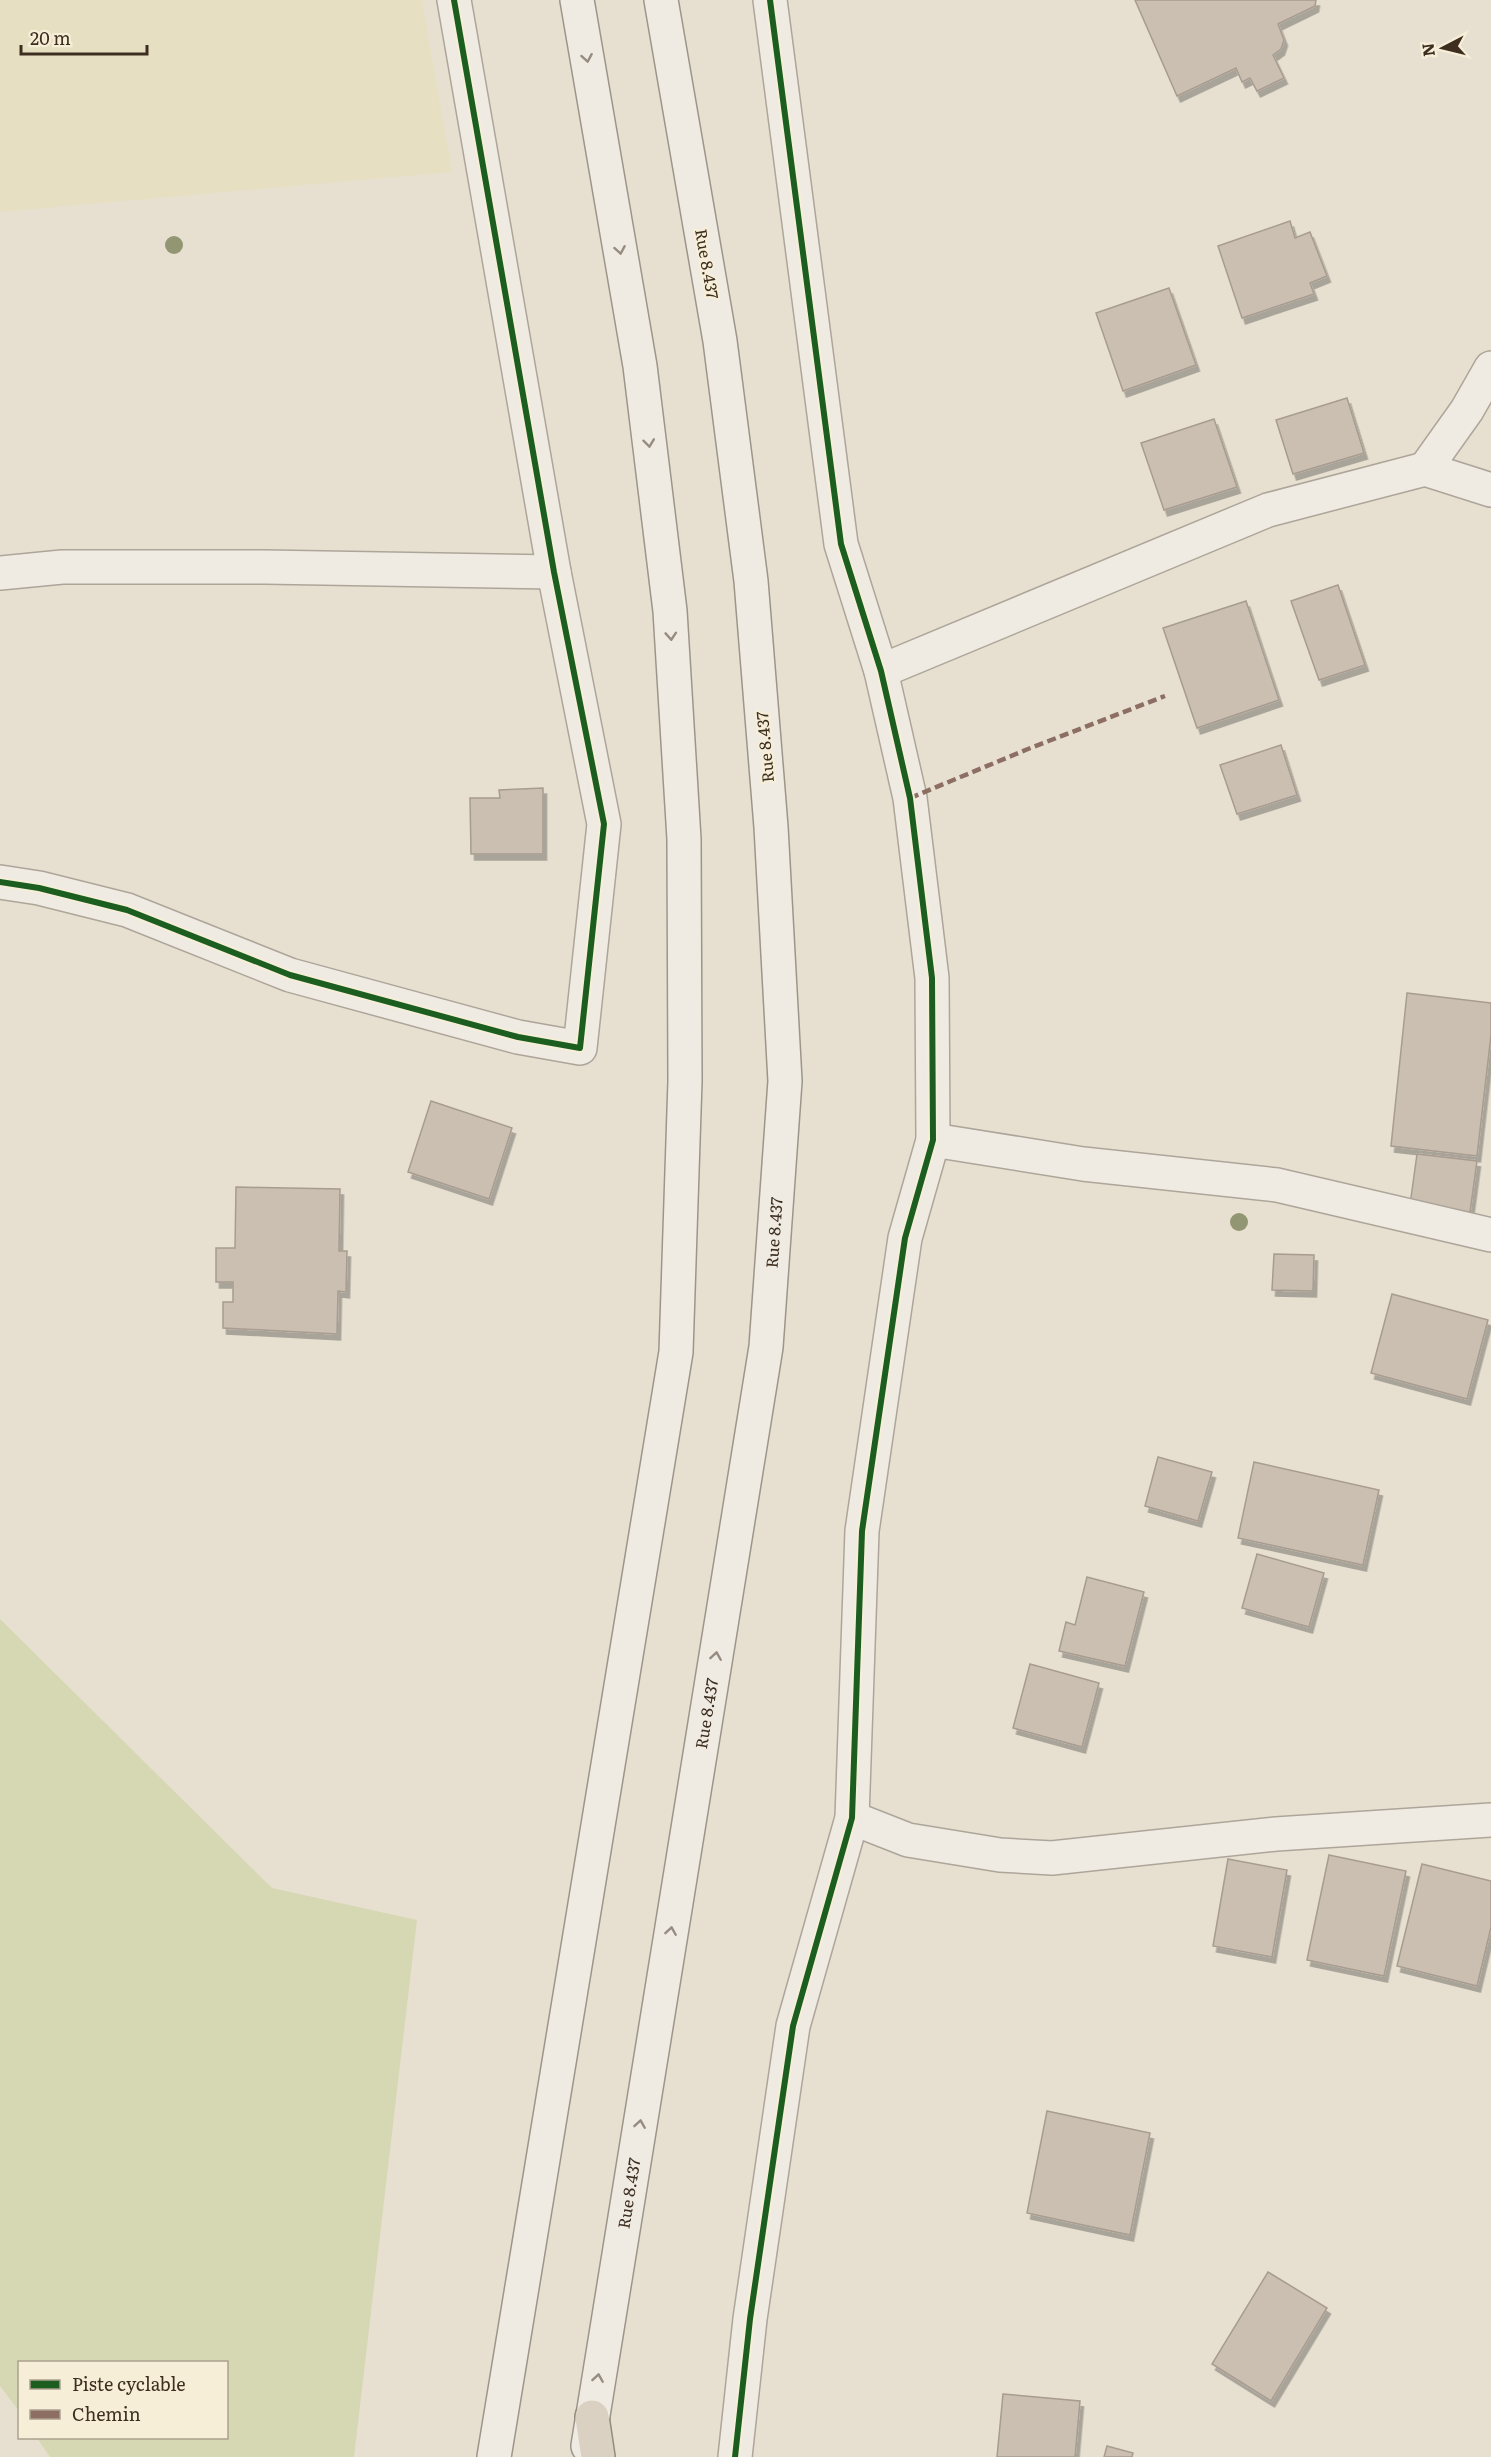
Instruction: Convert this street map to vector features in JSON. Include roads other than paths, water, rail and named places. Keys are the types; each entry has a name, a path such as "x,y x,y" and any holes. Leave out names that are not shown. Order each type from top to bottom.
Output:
{"highway":[{"path":"592,2417 598,2457"}],"street":[{"path":"0,882 39,888 127,910 290,975 518,1037 580,1048 604,824 554,572 453,0"},
{"path":"494,2457 676,1352 678,1305 685,1081 684,839 670,611 640,366 577,0"},
{"name":"Rue 8.437","path":"586,2457 766,1347 785,1081 771,827 751,581 720,341 661,0"},
{"path":"735,2457 750,2319 793,2026 852,1818 862,1531 905,1238 933,1140 932,978 910,798 881,671 840,544 770,0"},
{"path":"1425,469 1467,410 1491,368"},
{"path":"881,671 1268,510 1425,469 1491,490"},
{"path":"0,573 62,567 554,572"},
{"path":"933,1140 1083,1164 1277,1185 1491,1235"},
{"path":"852,1818 908,1840 1000,1855 1052,1857 1276,1834 1491,1820"}]}
